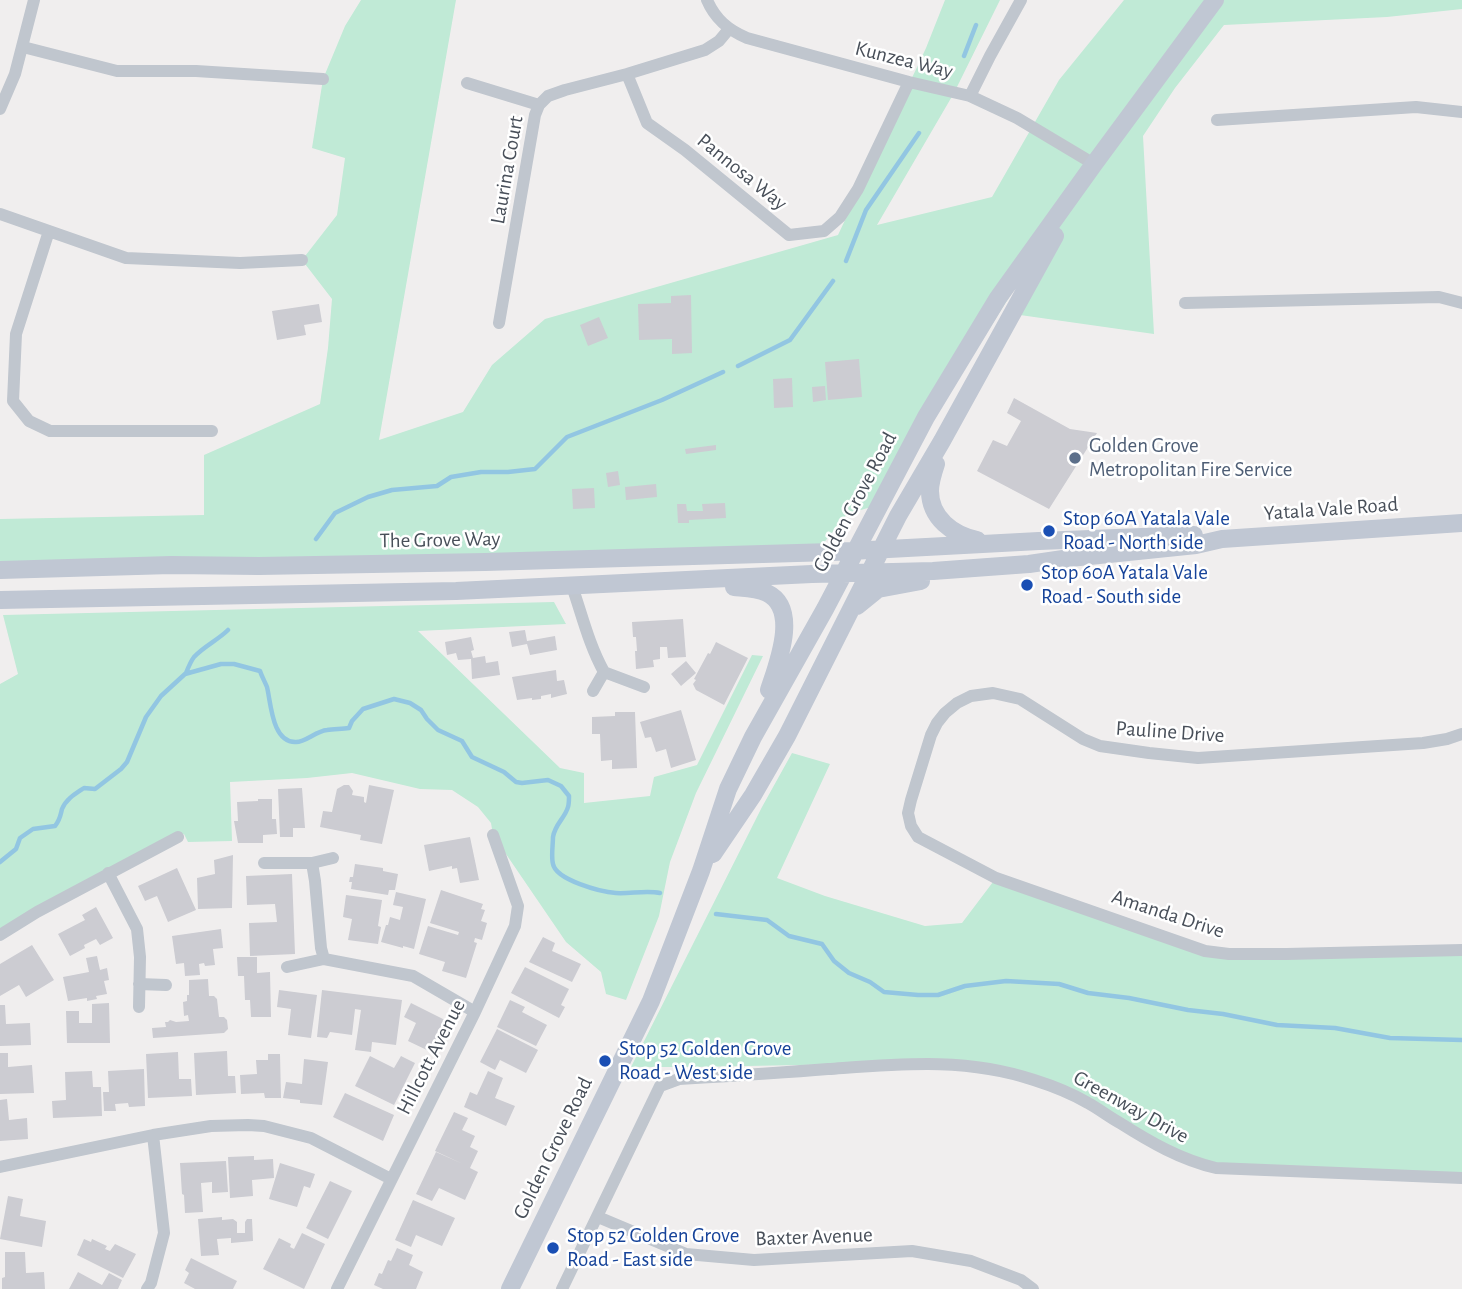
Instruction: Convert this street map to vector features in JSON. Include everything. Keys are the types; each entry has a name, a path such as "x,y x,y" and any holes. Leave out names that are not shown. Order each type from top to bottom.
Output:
{"main road":[{"name":"Golden Grove Road","path":"510,1289 651,1001 701,871 728,789 753,737 926,417 998,298 1215,0"},
{"name":"Golden Grove Road","path":"701,871 753,795 787,736 898,516 943,440 1091,169"},
{"path":"943,440 930,490 931,501 938,517 950,529 964,537 995,543"},
{"name":"Yatala Vale Road","path":"870,573 1029,564 1196,545 1222,539 1462,523"},
{"path":"882,549 1190,535 1222,539"},
{"name":"The Grove Way","path":"0,570 171,565 485,562 882,549"},
{"path":"850,612 878,589 979,568"},
{"path":"0,600 456,591 870,573"},
{"path":"627,583 755,589 774,598 784,620 783,643 753,737"}],"street":[{"path":"0,109 15,74 34,0"},
{"path":"707,0 714,14 729,29"},
{"path":"970,96 1021,0"},
{"name":"Laurina Court","path":"499,323 539,105 548,96 565,90 705,50 719,41 729,29"},
{"name":"Kunzea Way","path":"729,29 747,38 970,96 1017,118 1091,169"},
{"path":"23,47 117,71 196,71 323,79"},
{"name":"Pannosa Way","path":"627,74 647,123 685,150 789,235 824,231 840,217 858,189 909,82"},
{"path":"467,83 539,105"},
{"path":"1217,120 1416,107 1462,111"},
{"path":"0,214 126,258 240,263 302,260"},
{"path":"49,231 16,334 13,401 29,421 50,431 212,431"},
{"path":"1185,303 1439,297 1462,303"},
{"path":"572,586 604,673 644,687"},
{"path":"593,691 604,673"},
{"name":"Pauline Drive","path":"911,800 937,723 957,703 971,696 993,693 1020,699 1083,739 1100,746 1186,757 1423,743 1462,734"},
{"name":"Amanda Drive","path":"911,800 908,813 911,826 918,837 996,878 1205,951 1228,954 1286,954 1462,950"},
{"name":"Hillcott Avenue","path":"337,1289 512,934 518,906 493,835"},
{"path":"0,935 108,873 178,837"},
{"path":"264,863 312,863 333,858"},
{"path":"312,863 324,958"},
{"path":"108,873 137,929 140,957 139,1007"},
{"path":"286,967 324,958 413,976 475,1012"},
{"path":"139,984 166,985"},
{"name":"Greenway Drive","path":"598,1217 660,1086 679,1079 905,1063 954,1063 999,1070 1032,1079 1089,1103 1150,1141 1198,1164 1216,1168 1462,1178"},
{"path":"0,1167 153,1135 211,1126 264,1126 311,1138 391,1179"},
{"path":"147,1289 164,1233 153,1135"},
{"path":"562,1289 598,1217"},
{"name":"Baxter Avenue","path":"598,1217 686,1254 754,1259 912,1251 971,1261 1021,1280 1033,1289"}],"green space":[{"path":"361,0 456,0 379,440 463,412 492,365 545,319 838,235 926,48 945,0 1000,0 954,93 877,225 992,197 1059,80 1124,0 1462,0 1462,9 1387,17 1224,25 1175,88 1143,136 1154,334 1013,314 1080,185 878,505 847,514 818,550 0,570 0,519 204,515 204,455 320,404 332,299 302,260 337,215 345,158 312,148 323,79 345,26"},
{"path":"554,602 566,624 418,631 560,768 584,773 584,803 650,796 654,777 697,765 752,655 763,656 696,793 670,862 659,916 626,1000 606,994 601,972 566,942 493,835 491,823 478,807 452,790 420,789 352,773 230,782 232,841 188,842 184,834 108,873 0,935 0,684 18,674 3,615"},
{"path":"792,753 830,764 777,878 825,896 925,926 962,923 996,878 1217,953 1462,949 1462,1176 1198,1164 1032,1079 905,1063 631,1067"}],"building":[{"path":"691,295 692,353 672,354 672,339 639,340 638,304 671,303 671,296"},
{"path":"319,304 322,322 304,325 306,335 277,340 272,311"},
{"path":"599,317 608,338 588,346 580,325"},
{"path":"859,359 862,397 828,400 825,362"},
{"path":"792,378 793,407 774,408 773,379"},
{"path":"825,386 826,400 813,402 812,387"},
{"path":"1014,398 1070,429 1097,433 1049,509 977,471 993,440 1007,446 1021,421 1007,413"},
{"path":"716,445 716,450 686,454 685,449"},
{"path":"618,471 620,485 608,487 606,473"},
{"path":"656,484 657,497 626,500 625,487"},
{"path":"594,488 595,508 573,509 572,489"},
{"path":"725,503 726,518 678,523 677,504 686,504 687,511 703,511 702,504"},
{"path":"683,619 686,657 668,658 667,647 660,647 660,659 653,660 654,667 636,669 636,637 633,637 632,622"},
{"path":"525,630 527,641 555,636 557,650 530,655 527,644 512,647 509,632"},
{"path":"471,637 473,658 485,656 486,663 498,661 500,675 472,679 471,659 458,660 456,653 447,655 445,642"},
{"path":"716,642 748,658 724,705 696,690 693,684"},
{"path":"686,661 696,673 681,686 671,674"},
{"path":"556,670 557,681 564,680 567,694 517,700 512,677"},
{"path":"681,710 696,760 671,768 666,749 656,752 651,737 645,738 640,722"},
{"path":"615,712 635,712 637,768 612,769 612,760 601,761 600,734 592,734 592,717 615,716"},
{"path":"349,785 353,791 352,795 364,797 366,803 369,785 394,790 382,844 360,840 361,835 320,827 323,811 332,812 337,789"},
{"path":"302,788 305,828 293,828 293,837 280,837 278,789"},
{"path":"272,799 272,819 276,819 277,834 263,835 263,843 238,843 234,821 238,821 237,802"},
{"path":"470,837 479,880 460,883 457,868 452,869 452,866 429,871 424,845"},
{"path":"233,855 232,908 198,909 197,878 215,874 214,860"},
{"path":"355,864 383,868 383,871 398,874 395,890 389,890 388,895 351,889 352,882 349,882 350,877 353,877"},
{"path":"177,868 196,910 168,922 157,896 145,901 138,886"},
{"path":"292,874 295,954 250,956 249,923 277,922 275,904 247,905 246,876"},
{"path":"441,890 483,904 481,909 485,910 481,921 487,923 482,940 475,938 474,942 477,943 466,978 442,971 445,962 419,954 428,926 458,935 459,932 430,923"},
{"path":"396,892 426,899 414,949 381,942 390,917 400,920 403,907 393,905"},
{"path":"346,895 382,900 378,944 348,940 352,919 343,917"},
{"path":"96,907 113,938 100,945 96,939 70,956 58,934 85,920 82,915"},
{"path":"221,929 223,948 213,949 215,965 199,964 200,975 185,976 184,963 176,964 172,936"},
{"path":"543,937 555,943 552,951 581,964 572,982 529,962"},
{"path":"32,945 54,980 26,997 19,985 0,996 0,964"},
{"path":"97,956 100,970 107,968 109,980 104,981 107,994 87,1001 87,998 68,1001 63,977 89,972 86,958"},
{"path":"237,957 257,957 257,973 270,972 271,1017 251,1017 250,1000 245,1000 244,976 238,976"},
{"path":"525,967 569,989 561,1005 565,1007 559,1018 511,993"},
{"path":"208,979 209,996 217,999 219,1017 227,1020 228,1029 224,1033 153,1038 152,1028 166,1027 165,1022 170,1020 189,1021 188,1015 184,1016 183,1002 187,1001 189,995 189,980"},
{"path":"279,990 317,995 311,1038 288,1035 291,1009 277,1007"},
{"path":"322,990 402,1000 396,1045 372,1042 371,1052 355,1050 361,1010 355,1009 352,1035 330,1032 327,1038 317,1037"},
{"path":"510,1000 525,1007 522,1012 547,1025 536,1046 497,1027"},
{"path":"109,1003 110,1043 67,1043 66,1011 79,1011 79,1023 92,1023 92,1004"},
{"path":"411,1003 447,1021 431,1052 408,1041 416,1023 404,1017"},
{"path":"0,1005 5,1005 6,1024 30,1023 31,1045 0,1046"},
{"path":"497,1029 538,1050 526,1073 500,1060 495,1070 480,1062"},
{"path":"227,1051 228,1076 235,1076 236,1093 196,1095 194,1053"},
{"path":"178,1052 179,1079 191,1079 192,1096 148,1098 146,1054"},
{"path":"0,1053 8,1053 8,1067 32,1065 34,1093 0,1094"},
{"path":"268,1054 280,1054 281,1098 265,1098 264,1093 241,1094 240,1075 257,1074 256,1060 268,1060"},
{"path":"370,1056 394,1068 401,1056 415,1063 394,1105 355,1086"},
{"path":"304,1059 328,1062 322,1105 283,1098 286,1082 302,1084"},
{"path":"144,1069 145,1106 115,1104 116,1111 104,1111 103,1092 109,1092 108,1071"},
{"path":"92,1071 93,1087 101,1087 102,1116 53,1118 52,1101 66,1100 65,1072"},
{"path":"488,1071 503,1078 495,1098 515,1106 506,1126 464,1107 470,1092 477,1095"},
{"path":"345,1093 394,1115 383,1141 333,1117"},
{"path":"7,1099 9,1120 27,1118 28,1139 0,1141 0,1100"},
{"path":"454,1112 468,1118 462,1130 475,1136 470,1147 478,1151 470,1168 478,1172 465,1200 439,1188 432,1201 416,1194 436,1152 463,1164 435,1151"},
{"path":"254,1156 254,1160 273,1159 274,1178 252,1180 253,1196 230,1198 228,1157"},
{"path":"226,1161 228,1192 212,1193 212,1182 201,1183 203,1212 185,1213 180,1163"},
{"path":"280,1163 315,1174 310,1188 304,1186 297,1207 269,1199"},
{"path":"330,1181 352,1191 328,1239 306,1228"},
{"path":"8,1196 23,1199 20,1216 46,1221 42,1247 0,1239"},
{"path":"413,1200 455,1218 442,1246 416,1235 411,1247 395,1240"},
{"path":"222,1217 222,1220 233,1219 237,1222 237,1233 245,1233 245,1222 252,1219 253,1241 231,1243 231,1238 217,1239 219,1255 201,1256 198,1219"},
{"path":"302,1233 325,1244 304,1289 263,1269 279,1238 291,1244 290,1247 294,1249"},
{"path":"84,1239 91,1242 92,1239 107,1246 105,1249 110,1251 115,1244 136,1254 123,1278 77,1255"},
{"path":"397,1248 413,1255 409,1265 423,1272 416,1289 383,1289 374,1285"},
{"path":"5,1252 25,1252 26,1273 44,1272 45,1289 2,1289"},
{"path":"191,1258 237,1281 233,1289 195,1289 184,1283 189,1273 185,1270"},
{"path":"78,1272 102,1285 109,1273 122,1280 118,1289 69,1289"}],"waterway":[{"path":"964,56 976,25"},
{"path":"846,261 866,210 919,133"},
{"path":"738,366 790,340 833,281"},
{"path":"316,539 335,513 368,497 392,490 437,486 451,477 481,472 535,469 567,437 662,400 723,372"},
{"path":"186,673 194,657 228,630"},
{"path":"0,862 16,849 20,838 33,829 55,826 64,805 74,795 84,788 95,789 121,769 127,762 146,717 161,696 185,674 221,664 234,664 260,671 267,687 277,729 288,741 300,742 323,731 349,728 363,709 394,699 410,703 421,710 438,730 462,741 472,757 504,772 516,782 548,780 561,786 569,796 569,803 554,832 552,858 556,870 562,875 590,888 609,892 660,893"},
{"path":"716,914 767,920 789,936 822,944 834,961 849,973 870,982 884,992 938,995 965,986 1006,981 1059,984 1088,993 1277,1025 1335,1028 1390,1038 1462,1040"}],"place":[{"name":"Golden Grove Metropolitan Fire Service","path":"1075,458"},
{"name":"Stop 60A Yatala Vale Road - North side","path":"1049,531"},
{"name":"Stop 60A Yatala Vale Road - South side","path":"1027,585"},
{"name":"Stop 52 Golden Grove Road - West side","path":"605,1061"},
{"name":"Stop 52 Golden Grove Road - East side","path":"553,1248"}]}
